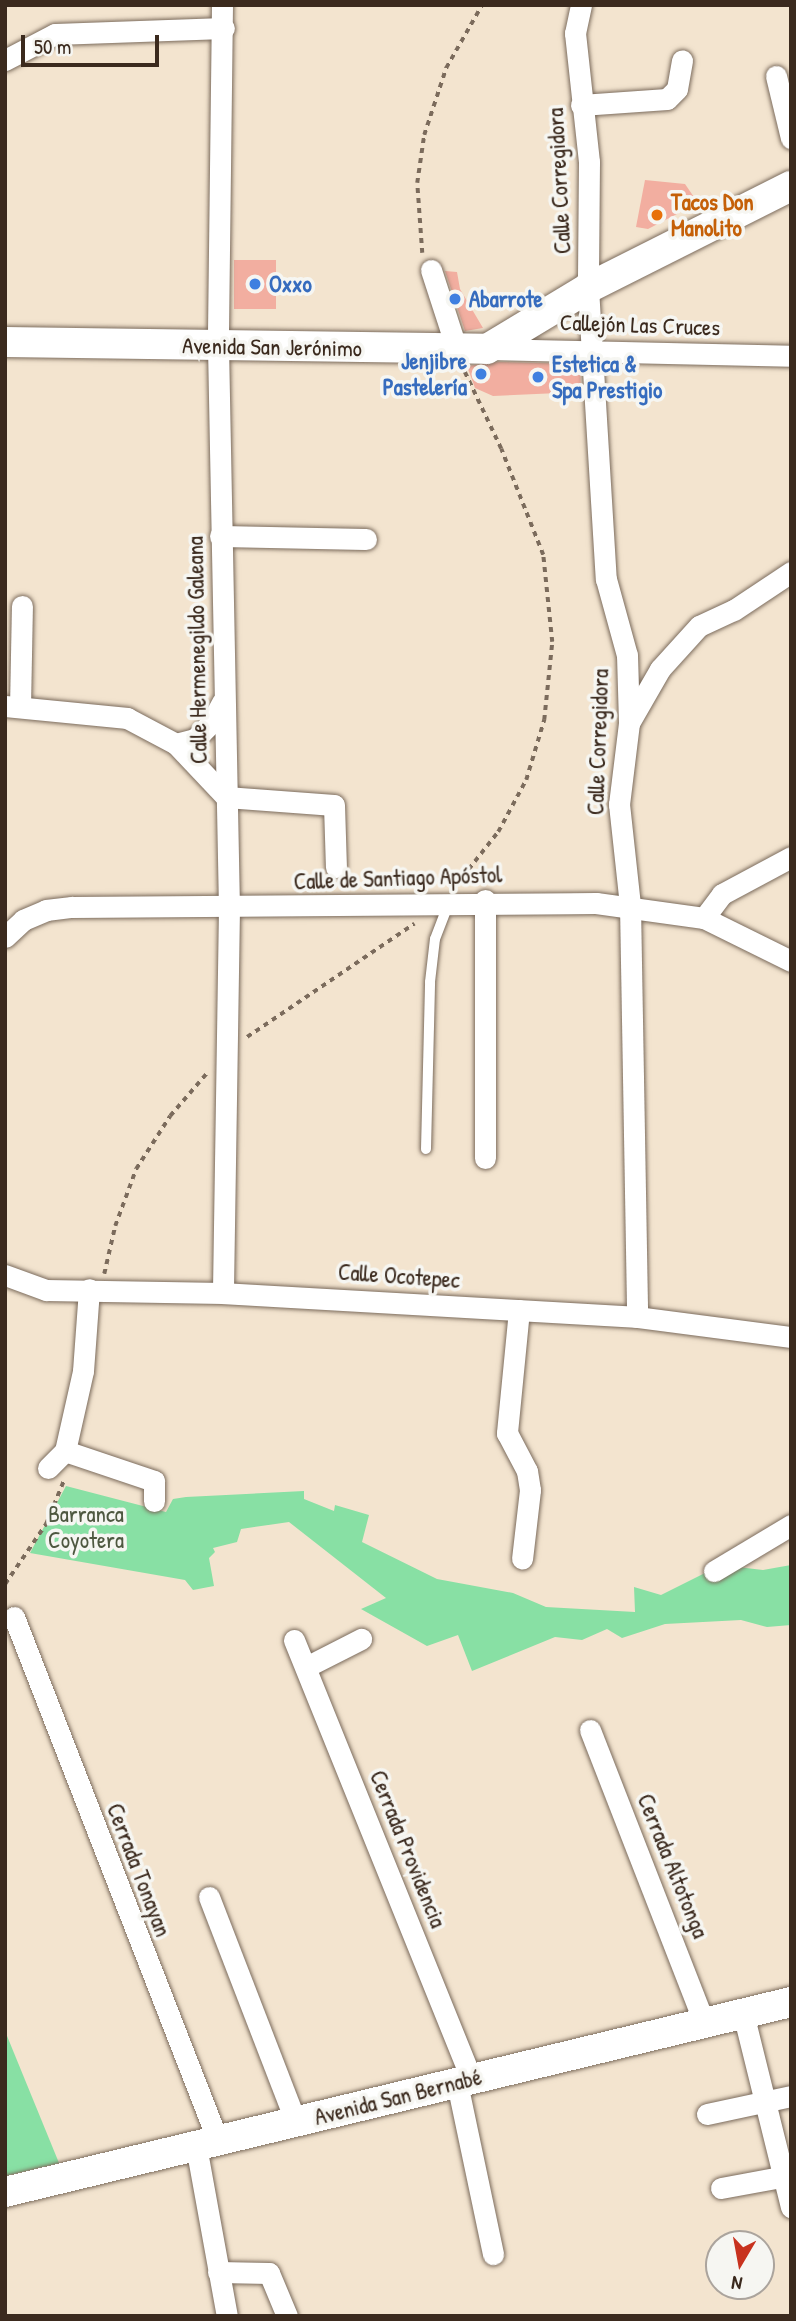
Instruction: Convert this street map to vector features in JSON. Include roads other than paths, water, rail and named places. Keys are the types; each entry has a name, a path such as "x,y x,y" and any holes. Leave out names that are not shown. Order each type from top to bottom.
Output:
{"main road":[{"path":"487,349 588,289 791,186"},
{"name":"Avenida San Jerónimo","path":"5,342 218,346 460,359 487,349"},
{"name":"Avenida San Bernabé","path":"5,2192 791,2002"}],"street":[{"name":"Calle Hermenegildo Galeana","path":"222,5 218,346 222,702 229,908 223,1293"},
{"name":"Calle Corregidora","path":"581,5 575,33 589,162 588,289 606,579 627,655 629,723 620,804 630,905 637,1317"},
{"path":"5,60 55,34 223,28"},
{"path":"582,104 667,99 677,89 682,60"},
{"path":"776,76 791,138"},
{"path":"427,264 460,359"},
{"name":"Callejón Las Cruces","path":"487,349 592,348 791,356"},
{"path":"220,536 366,540"},
{"path":"629,723 660,669 699,626 734,610 791,572"},
{"path":"22,606 13,707 127,718 176,744 226,797 334,805 336,867"},
{"path":"176,744 195,738 211,723 222,702"},
{"path":"704,918 722,894 791,857"},
{"name":"Calle de Santiago Apóstol","path":"5,937 23,920 46,910 229,908 449,897 630,905 704,918 791,961"},
{"path":"485,900 485,1158"},
{"name":"Calle Ocotepec","path":"5,1275 46,1290 97,1283 637,1317 791,1337"},
{"path":"57,1471 65,1451 97,1283"},
{"path":"519,1310 507,1433 527,1471 530,1490 522,1559"},
{"path":"65,1451 154,1480 153,1501"},
{"path":"714,1571 791,1525"},
{"name":"Cerrada Tonayan","path":"14,1617 207,2143 218,2272 227,2316"},
{"path":"306,1667 360,1639"},
{"name":"Cerrada Providencia","path":"294,1640 464,2081 493,2254"},
{"name":"Cerrada Altotonga","path":"590,1730 704,2023"},
{"path":"209,1897 296,2122"},
{"path":"743,2013 787,2176 791,2207"},
{"path":"707,2114 791,2096"},
{"path":"720,2188 787,2176"},
{"path":"218,2272 269,2273 287,2316"}],"lane":[{"path":"426,1149 430,982 435,939 449,897"}],"place":[{"name":"Tacos Don Manolito","path":"657,215"},
{"name":"Oxxo","path":"255,284"},
{"name":"Abarrote","path":"455,299"},
{"name":"Jenjibre Pastelería","path":"481,374"},
{"name":"Estetica & Spa Prestigio","path":"538,377"}],"park label":[{"name":"Barranca Coyotera","path":"86,1527"}]}
